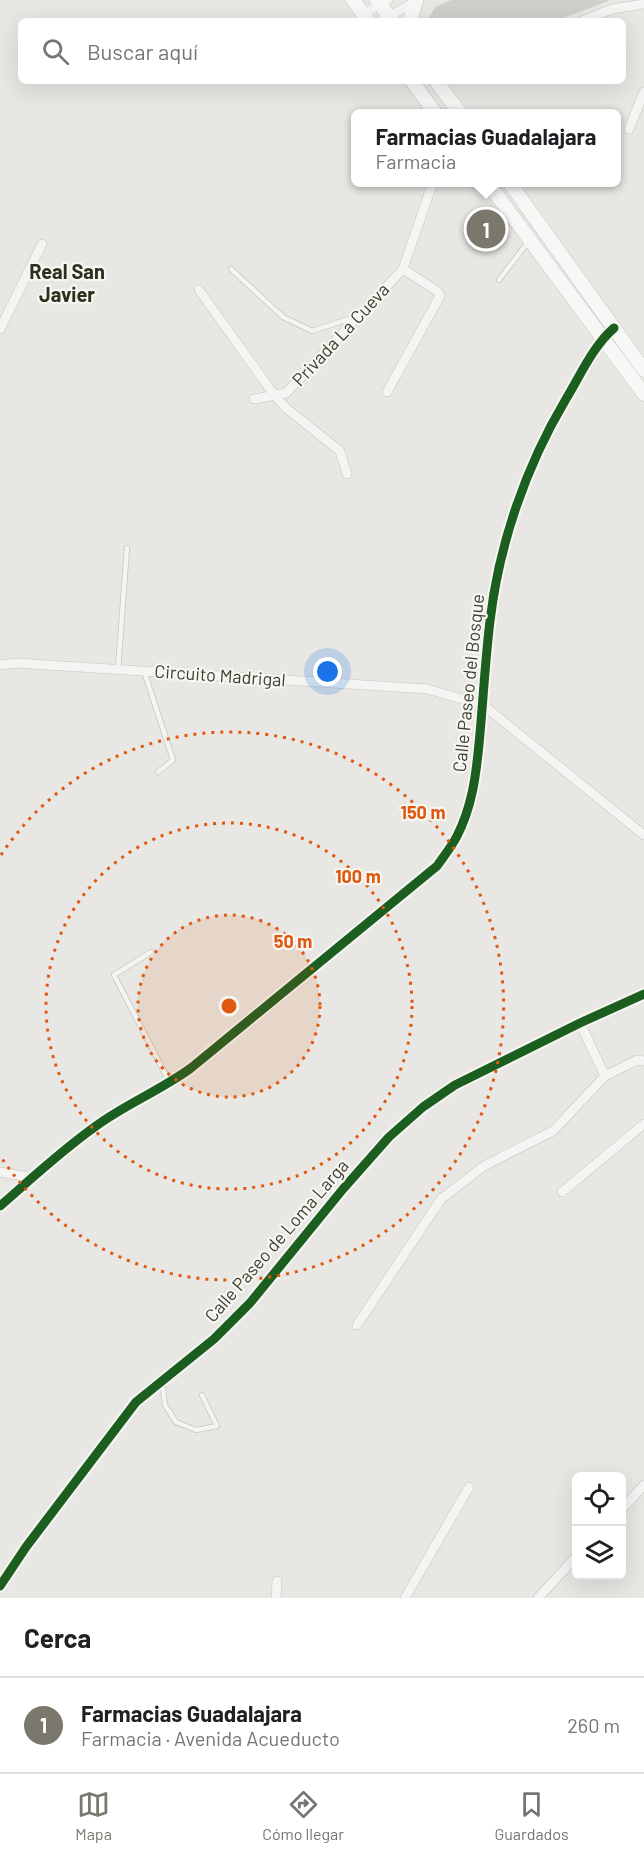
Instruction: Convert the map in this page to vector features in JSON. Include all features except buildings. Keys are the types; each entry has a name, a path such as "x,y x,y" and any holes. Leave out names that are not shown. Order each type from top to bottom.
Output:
{"main road":[{"path":"353,0 366,18"},
{"path":"382,1 387,18"},
{"path":"411,18 417,1"},
{"path":"414,84 434,109"},
{"path":"441,84 457,109"},
{"path":"490,187 529,239 608,333 644,369"},
{"path":"513,187 608,333 644,394"}],"street":[{"path":"366,18 382,1"},
{"path":"389,18 417,1"},
{"path":"590,18 612,9 644,4"},
{"path":"629,129 644,93"},
{"name":"Privada La Cueva","path":"254,399 286,393 403,269 431,187"},
{"path":"0,329 42,243"},
{"name":"Privada La Cueva","path":"387,392 440,296 434,289 403,269"},
{"path":"199,291 269,384 275,396"},
{"name":"Calle Paseo del Bosque","path":"0,1206 97,1124 170,1083 191,1068 437,866 457,836 475,784 490,621 497,578 523,487 560,409 608,333"},
{"name":"Privada La Cueva","path":"275,396 286,408 340,451 347,474"},
{"name":"Circuito Madrigal","path":"0,665 16,663 427,689 483,705 644,835"},
{"name":"Calle Paseo de Loma Larga","path":"0,1586 26,1547 129,1410 214,1339 250,1303 343,1189 389,1137 423,1107 456,1085 644,994"},
{"path":"580,1023 605,1076"},
{"path":"357,1325 441,1199 484,1166 553,1131 605,1076 637,1060 644,1061"},
{"path":"562,1192 644,1124"},
{"path":"0,1172 33,1178"},
{"path":"626,1504 644,1485"},
{"path":"405,1598 469,1487"},
{"path":"538,1598 572,1561"},
{"path":"276,1598 277,1581"}],"lane":[{"path":"499,280 529,239"},
{"path":"231,269 283,317 312,331 360,315"},
{"path":"118,669 127,548"},
{"path":"144,671 173,760 158,772"},
{"path":"151,952 114,975 170,1083"},
{"path":"162,1381 165,1405 176,1422 196,1430 217,1426 202,1395"}],"cycle path":[{"path":"0,1206 96,1126 191,1068 437,866 448,851 462,825 473,791 494,592 516,506 552,425 593,352 614,328"},
{"path":"0,1586 26,1547 136,1402 214,1339 250,1303 343,1189 389,1137 423,1107 455,1085 644,994"}],"place":[{"name":"Farmacias Guadalajara","path":"486,229"}],"district":[{"name":"Real San Javier","path":"67,284"}]}
